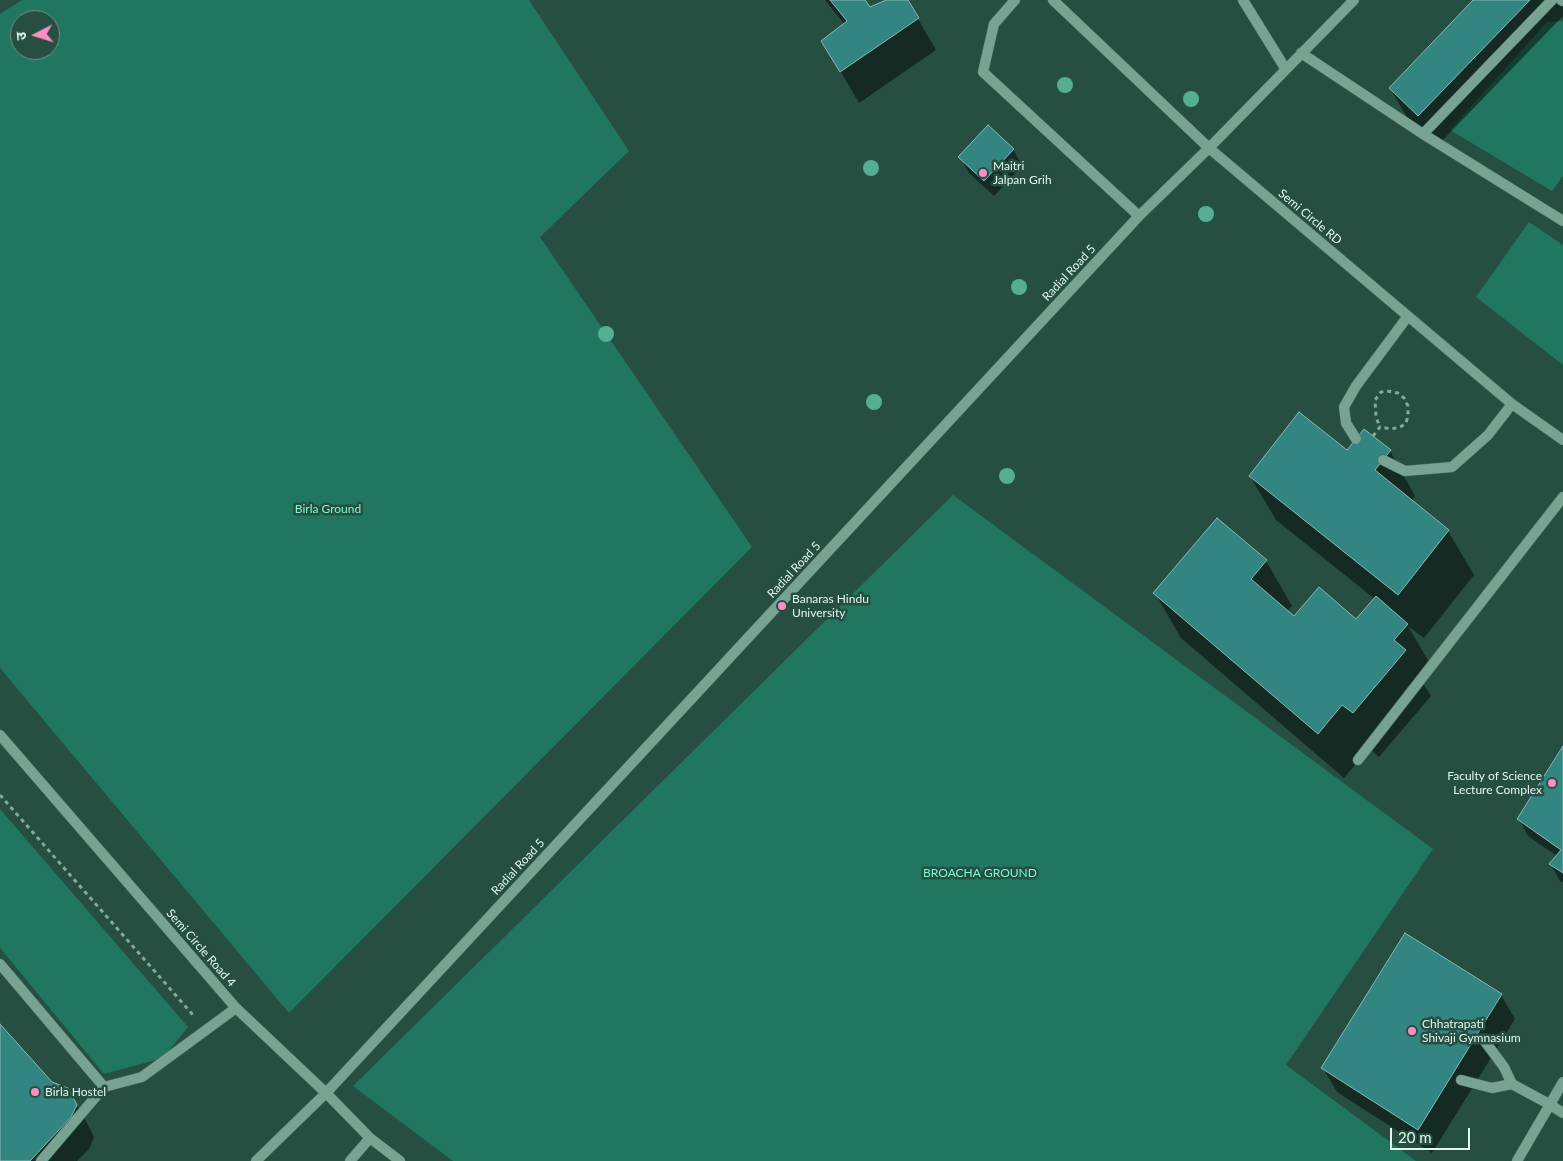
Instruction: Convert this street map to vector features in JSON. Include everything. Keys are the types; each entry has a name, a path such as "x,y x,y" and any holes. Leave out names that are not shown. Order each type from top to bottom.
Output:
{"lane":[{"path":"1016,0 994,24 983,72 1139,216"},
{"name":"Semi Circle RD","path":"1053,0 1209,148 1512,404 1563,440"},
{"path":"1243,0 1286,68"},
{"name":"Radial Road 5","path":"256,1161 326,1093 1139,216 1209,148 1354,0"},
{"path":"1423,134 1552,0"},
{"path":"1301,53 1423,134 1563,221"},
{"path":"1356,439 1346,424 1344,407 1356,386 1408,316"},
{"path":"1383,460 1405,471 1452,467 1488,435 1512,404"},
{"path":"1358,760 1563,497"},
{"name":"Semi Circle Road 4","path":"0,735 236,1008 326,1093 370,1138 400,1161"},
{"path":"0,964 104,1087"},
{"path":"41,1161 104,1087 142,1077 236,1008"},
{"path":"1483,1038 1504,1067 1512,1084 1563,1113"},
{"path":"1461,1080 1492,1088 1512,1084"},
{"path":"1517,1161 1563,1082"},
{"path":"350,1161 370,1138"}],"path":[{"path":"1387,390 1398,393 1404,398 1408,406 1406,423 1392,429 1380,427 1376,417 1375,400 1381,392 1387,390"},
{"path":"1372,436 1380,427"},
{"path":"0,795 206,1030"}],"green space":[{"name":"Birla Ground","path":"22,0 529,0 629,151 540,237 752,547 289,1013 0,668 0,14"},
{"path":"1563,21 1563,176 1552,191 1450,130 1547,22"},
{"path":"1529,222 1563,245 1563,365 1476,297"},
{"name":"BROACHA GROUND","path":"953,495 1433,849 1286,1065 1416,1161 453,1161 353,1086"},
{"path":"0,809 188,1027 163,1058 104,1074 0,948"}],"building":[{"path":"830,0 865,0 870,7 886,0 908,0 919,18 840,72 821,41 847,21"},
{"path":"1473,0 1530,0 1418,116 1389,88"},
{"path":"988,125 1014,149 984,181 958,157"},
{"path":"1299,412 1347,450 1364,429 1391,450 1375,470 1449,530 1398,595 1249,476"},
{"path":"1217,518 1267,560 1251,579 1294,616 1319,587 1356,619 1376,596 1408,624 1394,640 1406,650 1353,713 1342,705 1318,734 1153,593"},
{"name":"Faculty of Science Lecture Complex","path":"1563,746 1563,873 1549,864 1561,850 1517,819"},
{"name":"Chhatrapati Shivaji Gymnasium","path":"1405,933 1502,994 1418,1130 1321,1068"},
{"name":"Birla Hostel","path":"0,1024 52,1082 68,1088 77,1105 71,1117 30,1161 0,1161"}],"place":[{"name":"Maitri Jalpan Grih","path":"983,173"},
{"name":"Banaras Hindu University","path":"782,606"},
{"name":"Faculty of Science Lecture Complex","path":"1552,783"},
{"name":"Chhatrapati Shivaji Gymnasium","path":"1412,1031"},
{"name":"Birla Hostel","path":"35,1092"}]}
